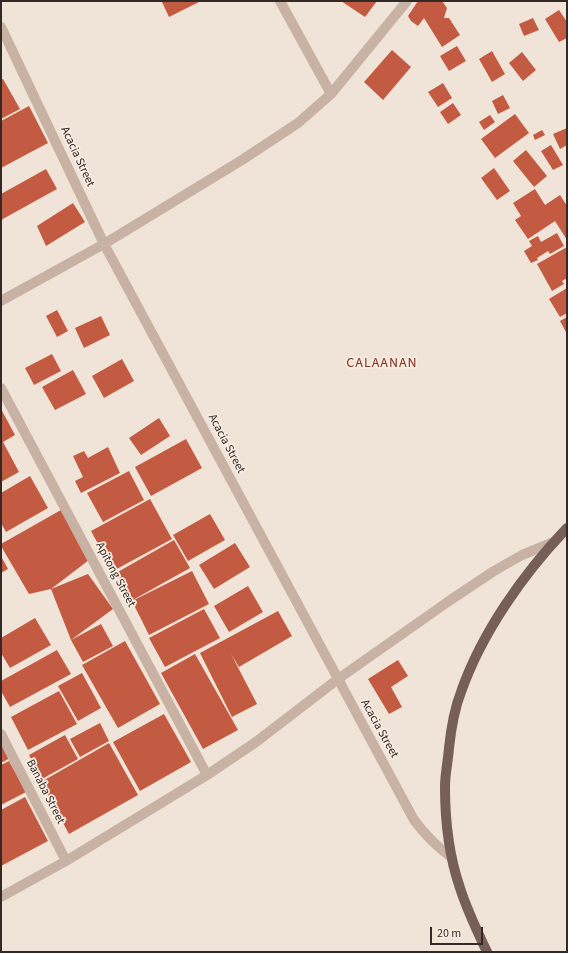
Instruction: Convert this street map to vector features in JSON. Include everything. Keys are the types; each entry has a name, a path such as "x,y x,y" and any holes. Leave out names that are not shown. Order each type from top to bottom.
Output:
{"main road":[{"path":"487,952 462,895 452,857 446,815 445,785 452,725 460,693 491,628 514,593 554,542 567,528"}],"street":[{"path":"280,1 331,94"},
{"path":"1,301 104,244 242,160 298,123 331,94 407,1"},
{"name":"Acacia Street","path":"1,27 104,244 414,820 435,845 452,857"},
{"name":"Apitong Street","path":"1,388 207,775"},
{"path":"1,897 66,861 207,775 256,742 380,649 494,571 522,555 554,542"},
{"name":"Banaba Street","path":"1,734 66,861"}],"building":[{"path":"201,1 169,17 162,2"},
{"path":"341,1 377,1 365,17"},
{"path":"418,1 442,1 447,8 444,18 449,18 460,35 442,47 424,18 418,26 411,21 408,16"},
{"path":"559,10 567,22 567,38 559,42 545,19"},
{"path":"533,18 539,30 524,36 519,24"},
{"path":"457,46 466,61 449,71 440,56"},
{"path":"392,50 411,67 383,100 364,82"},
{"path":"492,51 505,74 492,82 479,59"},
{"path":"522,52 536,70 523,81 509,63"},
{"path":"3,79 20,109 1,119 1,80"},
{"path":"443,83 452,98 438,107 428,92"},
{"path":"503,95 510,108 498,114 492,101"},
{"path":"453,103 461,115 448,124 440,112"},
{"path":"29,106 48,143 1,168 1,121"},
{"path":"515,114 529,133 495,158 481,139"},
{"path":"490,115 495,122 484,130 479,122"},
{"path":"567,128 567,145 560,149 553,134"},
{"path":"542,130 545,135 535,140 533,135"},
{"path":"551,145 563,165 553,170 541,151"},
{"path":"526,150 547,176 534,187 513,161"},
{"path":"494,168 510,191 497,200 481,178"},
{"path":"46,169 57,189 1,220 1,194"},
{"path":"535,189 545,205 560,195 567,206 567,240 555,221 528,239 515,220 521,216 513,203"},
{"path":"73,203 85,222 46,246 37,226"},
{"path":"557,233 564,246 550,254 548,251 537,258 538,260 531,263 524,251 532,246 529,241 538,236 541,242"},
{"path":"567,247 567,278 562,281 564,284 552,291 537,264"},
{"path":"567,288 567,313 560,317 549,299"},
{"path":"57,310 68,331 57,337 46,316"},
{"path":"101,316 110,335 84,348 75,328"},
{"path":"567,317 567,334 560,321"},
{"path":"52,354 61,371 34,385 25,368"},
{"path":"122,359 134,381 104,398 92,376"},
{"path":"73,370 86,394 55,410 42,387"},
{"path":"1,409 15,435 3,442 19,472 1,482"},
{"path":"159,418 170,436 141,455 129,438"},
{"path":"186,439 202,468 151,496 135,467"},
{"path":"108,447 120,473 81,493 75,481 83,477 73,456 84,451 88,458"},
{"path":"129,471 144,500 103,522 87,493"},
{"path":"30,476 48,508 6,532 1,523 1,493"},
{"path":"150,499 172,539 113,571 91,531"},
{"path":"61,510 89,560 51,589 29,594 1,544"},
{"path":"210,514 225,540 188,561 173,535"},
{"path":"174,540 190,568 131,601 116,573"},
{"path":"235,543 250,567 214,589 199,565"},
{"path":"1,556 8,569 1,573"},
{"path":"192,571 209,604 149,635 132,601"},
{"path":"88,574 113,609 71,640 51,589"},
{"path":"248,586 263,612 229,632 214,606"},
{"path":"204,609 220,638 165,667 149,638"},
{"path":"278,611 292,636 239,667 231,654 257,704 232,717 200,653"},
{"path":"35,618 51,645 10,668 1,653 1,638"},
{"path":"101,624 113,646 83,662 71,640"},
{"path":"125,641 160,704 118,728 82,665"},
{"path":"57,650 71,674 10,707 1,691 1,681"},
{"path":"195,654 238,730 203,749 161,673"},
{"path":"398,660 408,676 391,687 402,707 389,714 368,679"},
{"path":"82,673 101,708 78,721 58,686"},
{"path":"59,691 77,724 28,750 11,717"},
{"path":"164,714 191,762 140,791 113,742"},
{"path":"100,723 109,741 80,757 70,739"},
{"path":"65,735 78,759 42,779 29,755"},
{"path":"1,743 10,758 1,763"},
{"path":"109,743 138,795 69,834 41,782"},
{"path":"9,761 26,792 1,805 1,765"},
{"path":"25,797 48,841 1,866 1,810"}],"district":[{"name":"CALAANAN","path":"382,364"}]}
